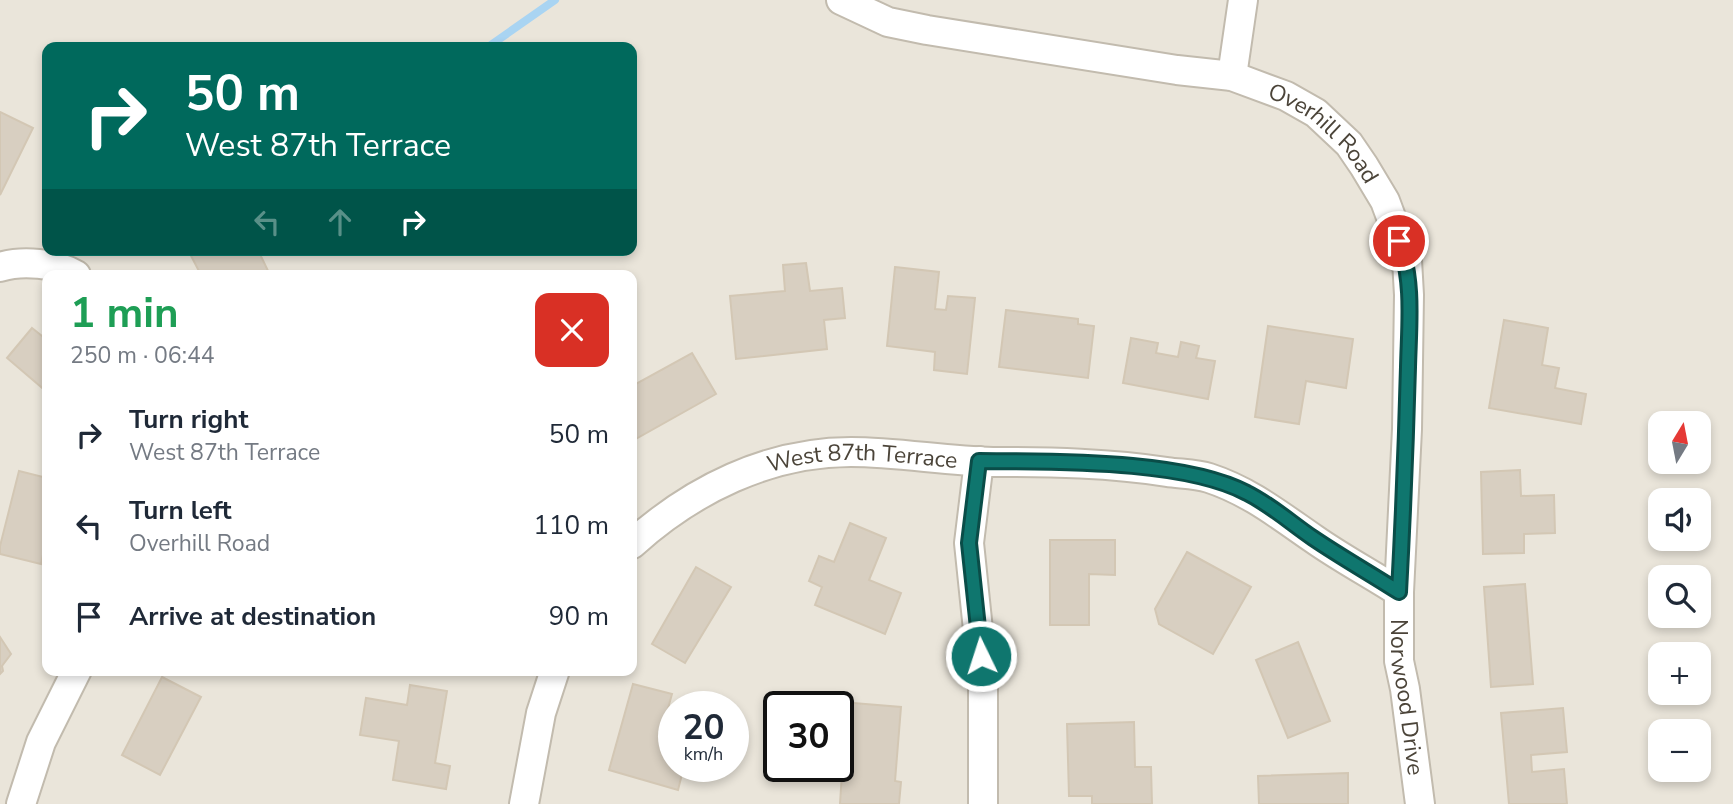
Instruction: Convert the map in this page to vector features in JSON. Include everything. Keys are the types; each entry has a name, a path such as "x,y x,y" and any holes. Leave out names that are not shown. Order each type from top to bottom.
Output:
{"street":[{"name":"Overhill Road","path":"841,0 888,22 927,30 1177,70 1233,76 1286,96 1315,113 1349,144 1385,201 1406,260 1409,295 1407,429 1399,592"},
{"path":"1233,76 1243,0"},
{"path":"0,267 10,264 39,264 59,270"},
{"name":"West 87th Terrace","path":"637,540 701,492 761,466 804,455 879,453 979,461 1143,468 1207,477 1247,492 1314,539 1399,592"},
{"path":"979,461 969,543 983,678 983,804"},
{"name":"Norwood Drive","path":"1399,592 1399,662 1420,804"},
{"path":"14,800 74,676"},
{"path":"524,804 541,713 553,676"}],"shaded area":[{"path":"0,0 1733,0 1733,804 0,804"}],"building":[{"path":"0,112 33,128 0,195"},
{"path":"191,256 261,256 268,270 198,270"},
{"path":"806,263 810,291 842,288 845,318 824,320 827,349 736,359 730,296 785,291 783,265"},
{"path":"895,267 939,272 935,309 946,310 948,296 975,298 967,374 934,370 935,352 887,346"},
{"path":"1006,310 1078,319 1078,324 1094,326 1088,378 999,367"},
{"path":"1504,320 1548,328 1542,365 1559,368 1555,388 1586,394 1581,424 1489,408"},
{"path":"1268,326 1353,339 1346,388 1306,381 1299,424 1255,417"},
{"path":"32,328 42,336 42,388 7,358"},
{"path":"1131,338 1158,343 1156,353 1178,357 1181,342 1199,346 1196,358 1215,361 1208,399 1123,383"},
{"path":"692,353 716,394 637,438 637,383"},
{"path":"1520,470 1521,496 1554,495 1555,533 1524,534 1524,553 1483,554 1481,472"},
{"path":"19,471 42,477 41,564 0,554"},
{"path":"850,523 886,538 869,580 901,593 885,634 815,605 822,587 809,581 819,556 834,562"},
{"path":"1050,540 1115,540 1115,575 1089,574 1089,625 1050,625"},
{"path":"1187,552 1251,587 1213,654 1159,624 1155,609"},
{"path":"696,567 731,587 685,663 652,644"},
{"path":"1525,584 1533,684 1491,687 1484,587"},
{"path":"0,637 11,654 2,666 3,671 0,674"},
{"path":"1298,642 1330,721 1288,738 1256,660"},
{"path":"162,677 201,697 160,775 122,755"},
{"path":"633,684 660,691 658,691 658,782 680,782 678,790 609,770"},
{"path":"410,685 447,691 435,763 450,766 446,789 393,780 399,741 360,735 366,698 407,705"},
{"path":"854,703 901,707 895,781 901,782 899,804 840,804 841,782 854,782"},
{"path":"1563,708 1567,752 1531,755 1532,772 1564,769 1567,804 1509,804 1501,713"},
{"path":"1134,722 1135,767 1151,767 1152,804 1092,804 1092,796 1069,796 1067,724"},
{"path":"1348,773 1348,804 1259,804 1258,776"}],"waterway":[{"path":"495,42 555,0"}],"route":[{"path":"981,656 969,543 979,461 1143,468 1207,477 1247,492 1314,539 1399,592 1407,429 1409,295 1406,260 1399,241"}]}
